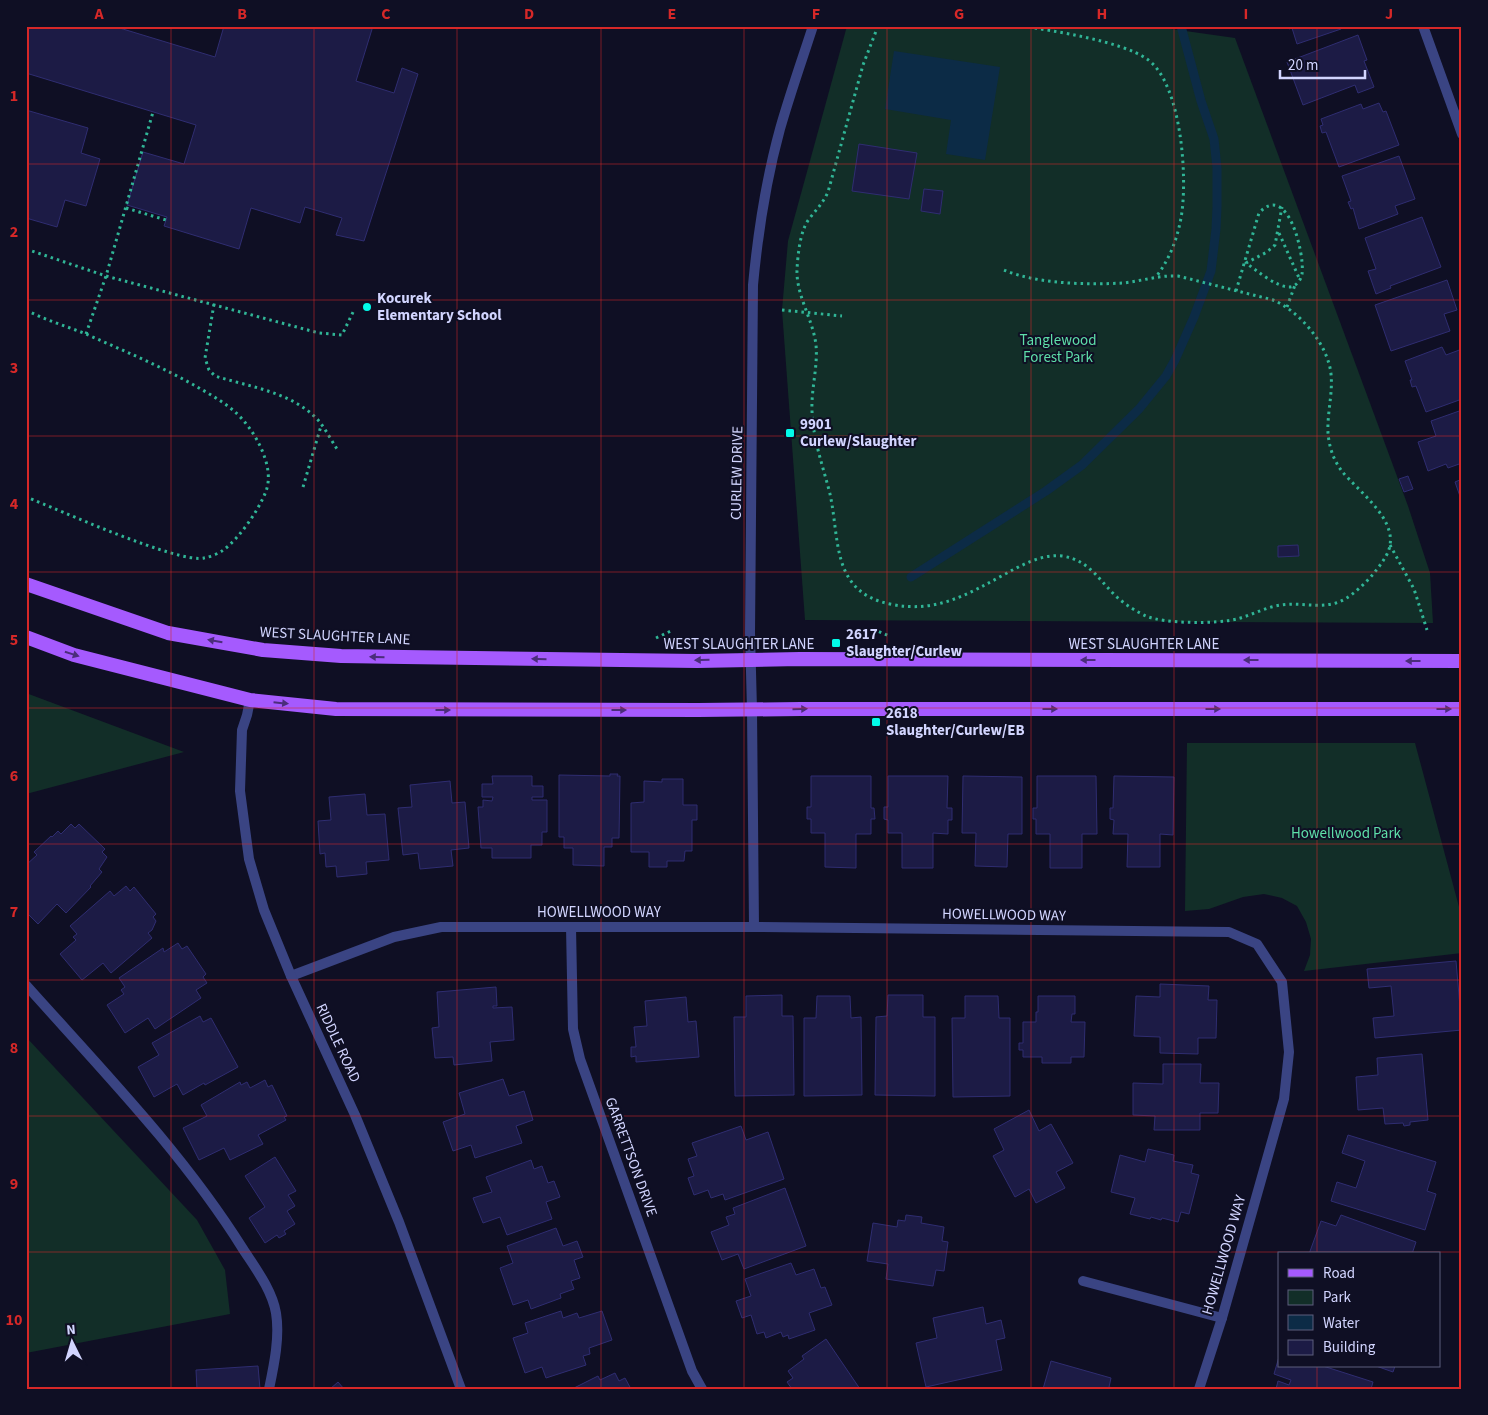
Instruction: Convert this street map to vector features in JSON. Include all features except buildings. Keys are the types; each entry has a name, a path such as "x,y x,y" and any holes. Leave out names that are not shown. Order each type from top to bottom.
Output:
{"main road":[{"name":"WEST SLAUGHTER LANE","path":"26,584 168,633 263,650 341,656 750,660 1462,661"},
{"path":"26,637 83,657 250,700 336,709 1462,710"}],"street":[{"name":"CURLEW DRIVE","path":"754,927 750,660 753,284 758,235 780,128 813,26"},
{"path":"1423,26 1462,134"},
{"name":"RIDDLE ROAD","path":"250,700 242,730 240,791 249,858 264,910 399,1222 461,1389"},
{"name":"HOWELLWOOD WAY","path":"291,976 394,938 442,927 754,927 1228,932 1257,944 1282,982 1289,1052 1284,1099 1222,1318 1199,1389"},
{"name":"GARRETTSON DRIVE","path":"570,927 573,1029 580,1059 692,1371 702,1389"},
{"path":"26,985 158,1134 218,1209 267,1287 276,1312 277,1335 270,1389"},
{"path":"1083,1281 1222,1318"}],"path":[{"path":"878,26 862,65 828,192 823,202 808,220 801,241 797,268 805,312 814,335 816,355 812,399 816,448 829,492 840,563 854,587 877,601 911,608 947,603 969,594 1038,558 1064,556 1087,565 1118,598 1146,616 1174,621 1234,620 1286,604 1327,605 1348,598 1378,567 1387,555 1390,545 1390,534 1386,523 1375,506 1346,476 1333,458 1328,436 1332,391 1330,365 1313,333 1303,320 1287,307 1273,300 1184,277 1169,275 1124,282 1066,282 1026,278 1004,270"},
{"path":"1022,26 1094,40 1135,52 1148,59 1162,74 1173,101 1184,169 1181,217 1178,230 1168,259 1156,277"},
{"path":"86,334 106,276 153,112"},
{"path":"1236,291 1259,213 1268,206 1282,207 1294,227 1301,260 1302,274 1300,281 1289,287 1279,284 1267,278 1246,262"},
{"path":"1246,262 1267,252 1275,245 1282,207"},
{"path":"126,208 166,220"},
{"path":"1278,233 1293,262 1300,281"},
{"path":"26,249 106,276 319,333 342,334 354,310"},
{"path":"1287,307 1295,285"},
{"path":"214,304 205,358 209,370 215,376 287,398 305,408 322,425 337,449"},
{"path":"26,310 86,334 172,373 209,394 234,411 254,434 265,456 268,473 267,489 258,507 236,538 220,552 202,559 177,555 26,497"},
{"path":"782,310 842,316"},
{"path":"303,487 322,425"},
{"path":"1390,545 1414,589 1427,630"}],"green space":[{"name":"Tanglewood Forest Park","path":"847,26 1150,26 1235,38 1408,506 1430,573 1433,623 805,620 782,310 788,241"},
{"path":"26,693 184,752 26,794"},
{"name":"Howellwood Park","path":"1187,743 1415,743 1462,918 1462,953 1304,971 1310,955 1311,939 1306,922 1297,906 1282,898 1264,894 1243,897 1209,909 1185,911"},
{"path":"26,1037 197,1220 225,1270 230,1314 26,1353"}],"water":[{"path":"894,51 1000,67 985,160 946,154 951,120 885,109"}],"waterway":[{"path":"911,577 1046,491 1082,465 1139,409 1166,376 1175,360 1211,271 1217,207 1217,168 1214,139 1201,101 1181,26"}],"place":[{"name":"Kocurek Elementary School","path":"367,307"},
{"name":"9901 Curlew/Slaughter","path":"790,433"},
{"name":"2617 Slaughter/Curlew","path":"836,643"},
{"name":"2618 Slaughter/Curlew/EB","path":"876,722"}]}
